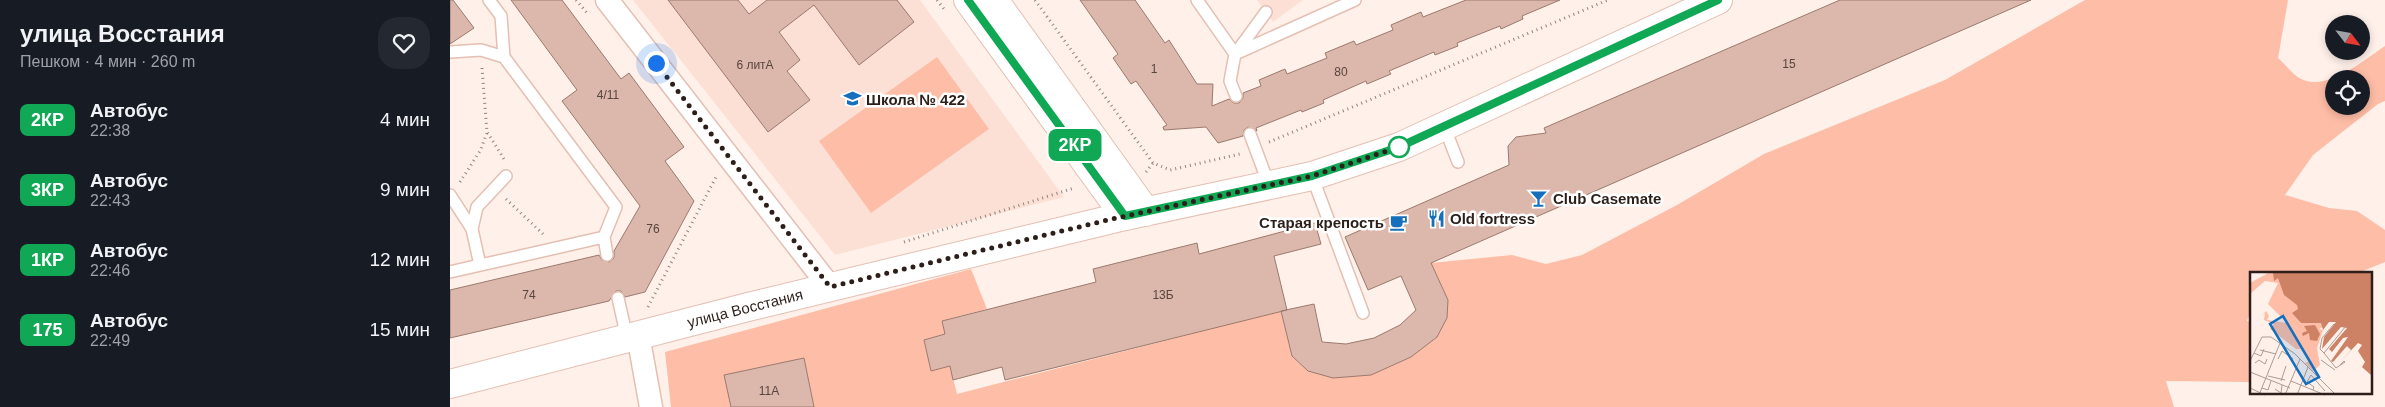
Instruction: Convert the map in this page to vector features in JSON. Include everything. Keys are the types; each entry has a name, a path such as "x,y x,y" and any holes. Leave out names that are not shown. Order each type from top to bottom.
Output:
{"main road":[{"path":"968,0 1136,214"},
{"path":"994,0 1136,214"},
{"name":"улица Восстания","path":"450,384 637,328 830,287 1136,214 1312,176 1399,147 1718,0"}],"street":[{"path":"606,0 830,287"},
{"path":"637,328 651,407"}],"lane":[{"path":"489,0 500,16 504,57 616,208 604,236 607,255"},
{"path":"1197,0 1235,54"},
{"path":"1235,54 1354,0"},
{"path":"1236,96 1230,81 1235,54 1266,12"},
{"path":"450,52 481,50 504,57"},
{"path":"1444,126 1458,162"},
{"path":"1250,134 1269,186"},
{"path":"472,229 477,207 506,176"},
{"path":"1312,176 1363,313"},
{"path":"450,195 472,229 480,265"},
{"path":"450,272 604,236"},
{"path":"618,298 637,328"}],"path":[{"path":"1035,0 1153,163 1170,170 1236,156 1608,0"},
{"path":"450,195 480,151 487,132 481,50"},
{"path":"487,132 509,166 506,176"},
{"path":"637,328 716,177"},
{"path":"495,188 558,247"},
{"path":"895,244 1072,188"}],"shaded area":[{"name":"Школа № 422","path":"633,0 920,0 1064,197 835,255"},
{"path":"1257,0 1303,0 1273,22"},
{"path":"2085,0 2288,0 2278,58 2301,79 2311,82 2325,80 2325,115 2364,115 2313,155 2285,195 2329,208 2357,211 2385,230 2385,262 2360,272 2250,272 2250,313 2247,321 2250,322 2250,382 2166,381 2174,407 814,407 804,359 731,407 671,407 665,352 971,269 987,309 942,321 945,334 924,340 931,371 950,366 957,394 1281,311 1292,356 1308,371 1371,375 1411,357 1437,337 1448,300 1431,263 1512,255 1546,264 1582,255 1677,205 1764,154 1945,80"},
{"path":"2385,46 2385,101 2370,110 2370,70 2350,70 2365,60 2370,60 2370,56"},
{"path":"937,57 989,129 871,213 819,141"}],"building":[{"path":"450,0 453,0 474,28 450,44"},
{"path":"511,0 562,0 621,79 629,73 684,147 665,161 694,201 645,292 625,297 621,291 616,291 609,301 450,338 450,290 599,255 602,260 609,262 614,258 614,251 640,206 562,101 577,90"},
{"path":"668,0 738,0 749,14 767,0 897,0 914,22 859,65 814,5 779,32 800,60 787,71 810,100 768,132"},
{"path":"1080,0 1135,0 1165,43 1169,40 1197,84 1213,84 1212,106 1229,99 1234,103 1239,103 1243,98 1243,93 1261,86 1259,80 1285,69 1287,74 1327,58 1325,53 1354,41 1356,45 1393,30 1391,25 1421,12 1423,17 1466,0 1560,0 1522,16 1523,19 1501,29 1500,26 1457,43 1458,46 1435,55 1434,52 1389,71 1391,74 1367,84 1366,81 1323,100 1324,103 1256,128 1257,131 1248,127 1244,130 1243,136 1218,143 1206,127 1164,130 1163,127 1167,125 1136,81 1131,84 1113,58 1118,54"},
{"path":"1840,0 2031,0 1431,263 1448,300 1447,318 1437,337 1411,357 1371,375 1333,378 1308,371 1292,356 1281,311 1314,304 1322,342 1346,344 1374,338 1400,325 1416,310 1401,276 1368,290 1345,237 1509,165 1508,146 1516,137 1546,133 1544,128"},
{"path":"1315,223 1321,244 1274,256 1287,310 1005,380 1002,367 953,380 950,366 931,371 924,340 945,334 942,321 1096,282 1093,269 1197,243 1199,254"},
{"path":"804,358 814,407 731,407 724,375"}],"bus line":[{"name":"2КР","path":"968,0 1125,216 1312,176 1399,147 1718,0"}],"place":[{"name":"Школа № 422","path":"852,99"},
{"name":"Club Casemate","path":"1539,198"},
{"name":"Old fortress","path":"1436,218"},
{"name":"Старая крепость","path":"1398,222"}],"route":[{"path":"656,63 830,287 1112,219 1312,176 1399,147"}]}
